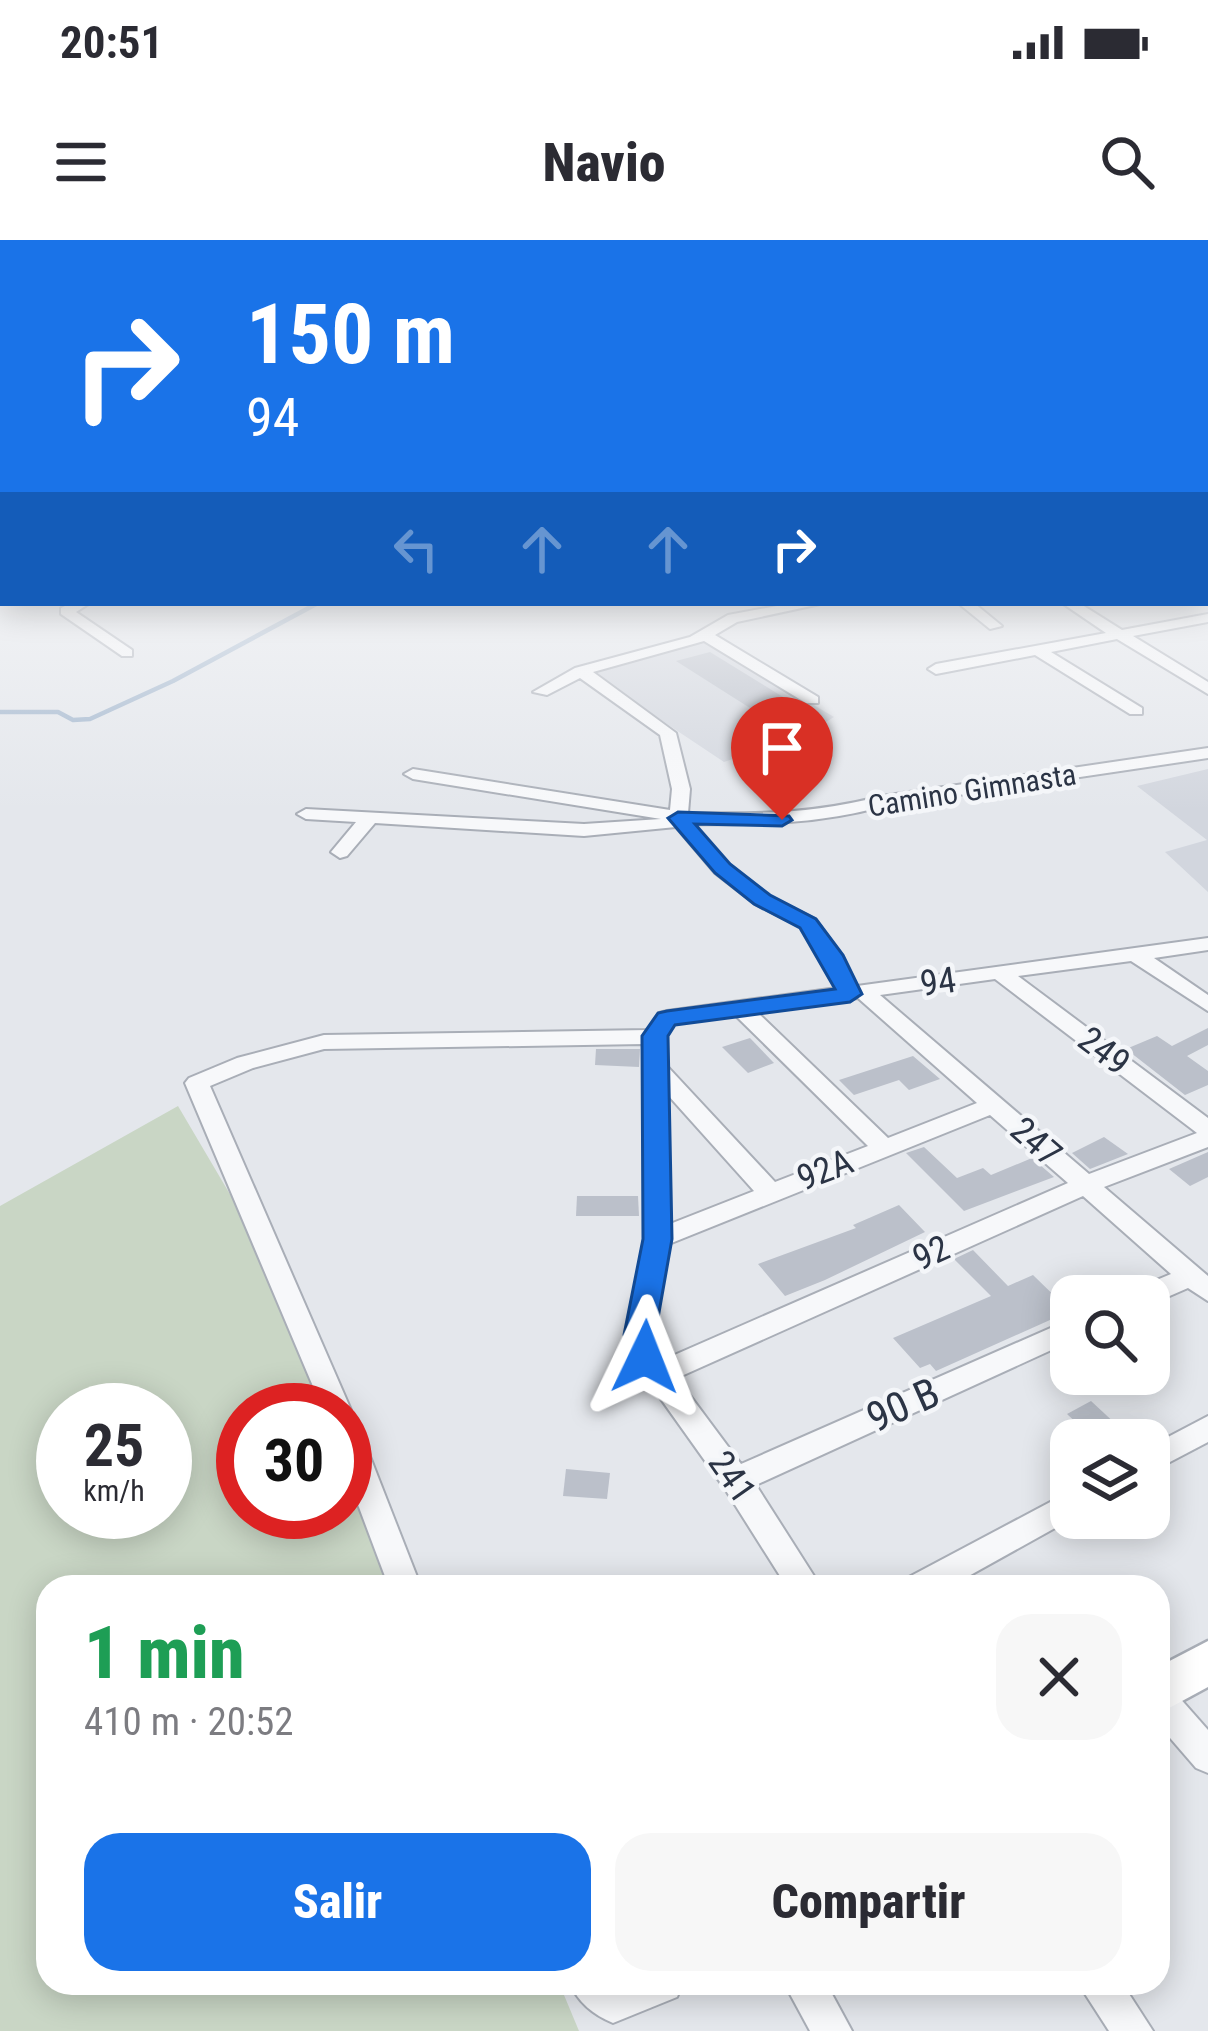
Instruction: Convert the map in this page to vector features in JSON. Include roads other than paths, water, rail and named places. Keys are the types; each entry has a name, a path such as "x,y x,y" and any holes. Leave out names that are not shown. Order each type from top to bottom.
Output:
{"street":[{"path":"113,643 127,652"},
{"path":"541,692 581,671 679,643"},
{"path":"717,643 812,700"},
{"path":"935,669 1079,643"},
{"path":"1134,643 1208,689"},
{"path":"1039,651 1136,711"},
{"path":"413,774 678,818 681,789 668,733 581,671"},
{"name":"Camino Gimnasta","path":"306,814 584,830 669,824 678,818 782,820 1208,753"},
{"path":"340,852 371,817"},
{"name":"247","path":"678,818 722,869 762,900 808,923 858,993 1200,1283"},
{"name":"94","path":"325,1383 197,1083 245,1063 324,1042 661,1028 740,1008 1208,944"},
{"path":"1137,955 1208,1005"},
{"name":"249","path":"1000,973 1208,1134"},
{"path":"740,1008 884,1148"},
{"name":"241","path":"661,1028 657,1239 640,1335 645,1357 736,1480 797,1575"},
{"path":"658,1070 770,1191"},
{"name":"92A","path":"657,1239 993,1105"},
{"name":"92","path":"657,1375 1208,1134"},
{"path":"1170,1290 1200,1283"},
{"name":"90 B","path":"736,1480 1050,1338"},
{"path":"1170,1450 1208,1429"},
{"path":"372,1501 400,1575"},
{"path":"942,1575 1050,1516"},
{"path":"1170,1687 1208,1662"},
{"path":"1170,1710 1208,1756"},
{"path":"604,1995 613,2003 633,1995"},
{"path":"811,1995 832,2031"},
{"path":"1107,1995 1133,2031"}],"waterway":[{"path":"0,712 58,712 73,720 90,719 244,643"}]}
